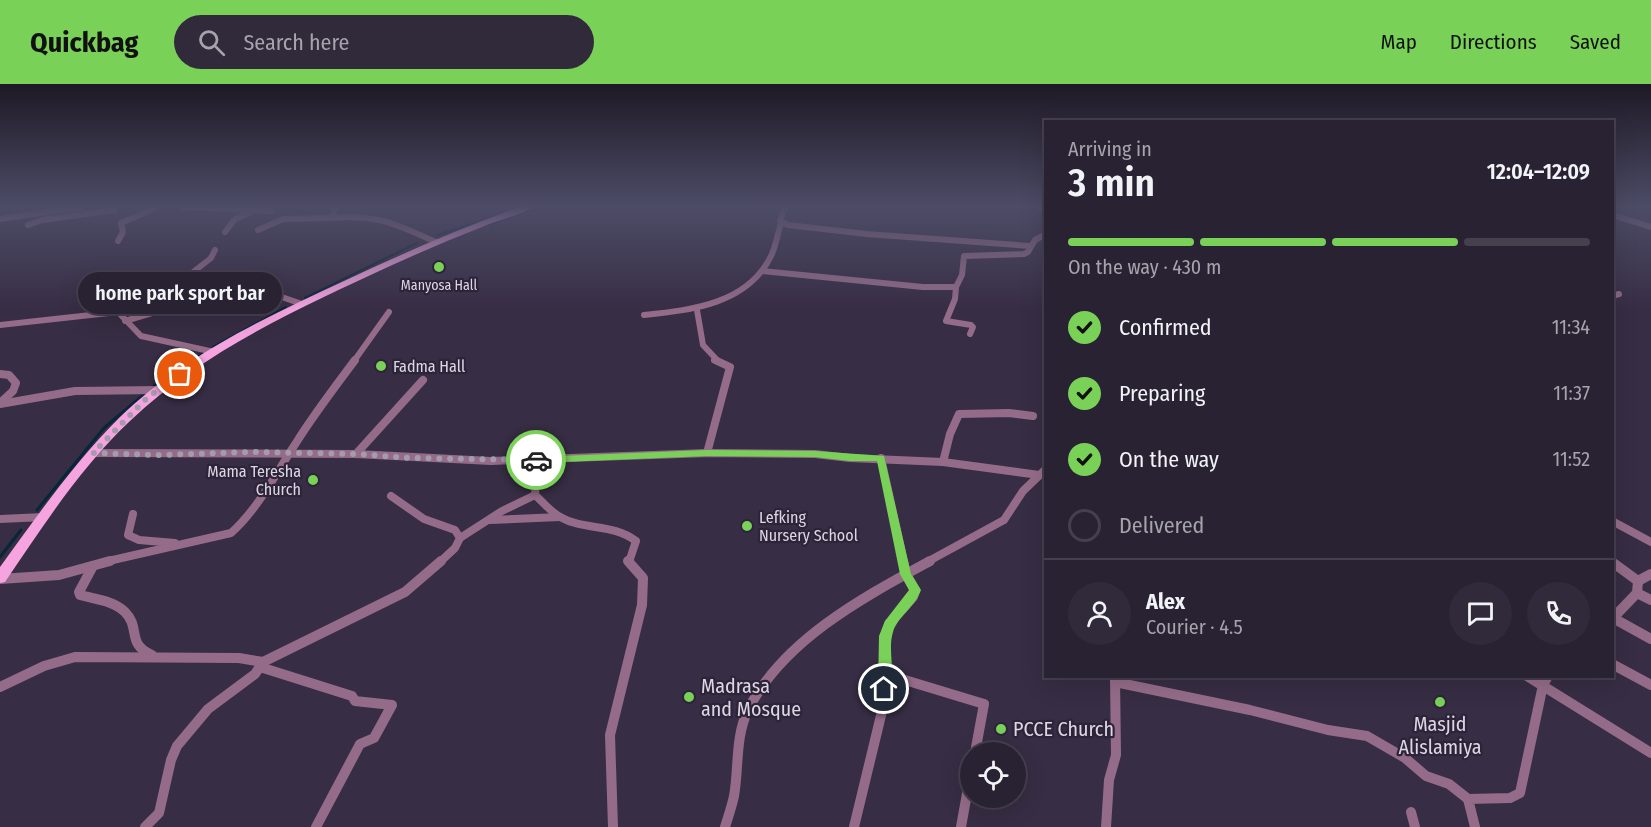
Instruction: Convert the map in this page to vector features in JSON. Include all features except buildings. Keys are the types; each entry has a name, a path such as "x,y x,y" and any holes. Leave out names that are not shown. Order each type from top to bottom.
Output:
{"main road":[{"path":"0,579 93,453 127,417 159,390 214,352 302,304 436,242"}],"street":[{"path":"644,315 697,310 741,292 762,271 776,242"},
{"path":"971,242 1030,246"},
{"path":"970,333 973,327 971,325 946,321 962,275 964,256 1024,254 1036,242"},
{"path":"125,321 162,310 167,305 168,293 210,258 215,250"},
{"path":"762,271 922,287 956,287"},
{"path":"214,352 141,336 131,331 118,312 119,293 126,286 141,281 181,280 247,285 302,304"},
{"path":"697,310 700,342 704,349 718,363 730,367 707,453"},
{"path":"0,325 118,312"},
{"path":"0,579 59,575 224,535 236,530 389,312"},
{"path":"0,374 9,375 16,383 13,391 0,403"},
{"path":"356,454 423,380"},
{"path":"0,403 75,391 159,390"},
{"path":"943,462 958,414 1009,413 1033,416"},
{"path":"93,453 356,454 423,459 538,460 707,453 815,454 850,458 943,462 1042,472"},
{"path":"854,827 884,703 885,644 889,624 913,597 915,590 906,574 881,458"},
{"path":"535,495 538,460"},
{"path":"725,827 734,795 738,747 748,711 780,664 802,642 839,615 906,574 1004,520 1023,491 1042,472"},
{"path":"535,495 560,517"},
{"path":"145,827 159,813 171,760 177,746 208,709 255,674 261,665 405,592 455,548 460,538 535,495"},
{"path":"391,496 424,519 455,530 460,538"},
{"path":"133,514 128,535 133,538 186,543"},
{"path":"0,519 44,517"},
{"path":"489,520 560,517 590,526 622,531 636,541 628,561 643,578 642,605 610,735 613,827"},
{"path":"1614,522 1651,542"},
{"path":"1614,563 1638,581 1637,593"},
{"path":"93,567 79,592 80,595 101,600 122,610 130,618 135,643 143,652 159,657"},
{"path":"1638,581 1651,574"},
{"path":"1637,593 1651,600"},
{"path":"1617,607 1637,593"},
{"path":"1614,619 1651,639"},
{"path":"0,687 44,666 75,657 239,658 352,696 355,701 392,705 374,738 360,744 316,827"},
{"path":"1614,665 1651,685"},
{"path":"885,674 984,704 977,742"},
{"path":"1106,827 1105,807 1116,755 1115,679 1328,730 1368,736 1405,758 1426,776 1449,784 1468,800 1475,827"},
{"path":"1468,800 1510,798 1520,793 1545,681 1651,753"},
{"path":"961,827 964,808"},
{"path":"1411,812 1415,827"}],"waterway":[{"path":"305,298 417,243"},
{"path":"213,347 286,307"},
{"path":"191,361 203,353"},
{"path":"154,386 193,360"},
{"path":"37,510 104,428 147,392"},
{"path":"0,557 21,530"}],"way so far":[{"path":"180,374 147,398 93,453 158,455 254,452 356,454 491,461 536,460"}],"place":[{"name":"Manyosa Hall","path":"439,267"},
{"name":"Fadma Hall","path":"381,366"},
{"name":"home park sport bar","path":"180,374"},
{"name":"Mama Teresha Church","path":"313,480"},
{"name":"Lefking Nursery School","path":"747,526"},
{"name":"Madrasa and Mosque","path":"689,697"},
{"name":"Masjid Alislamiya","path":"1440,702"},
{"name":"PCCE Church","path":"1001,729"}],"route":[{"path":"536,460 707,453 815,454 850,458 881,458 906,574 915,590 913,597 889,624 885,636 884,689"}]}
